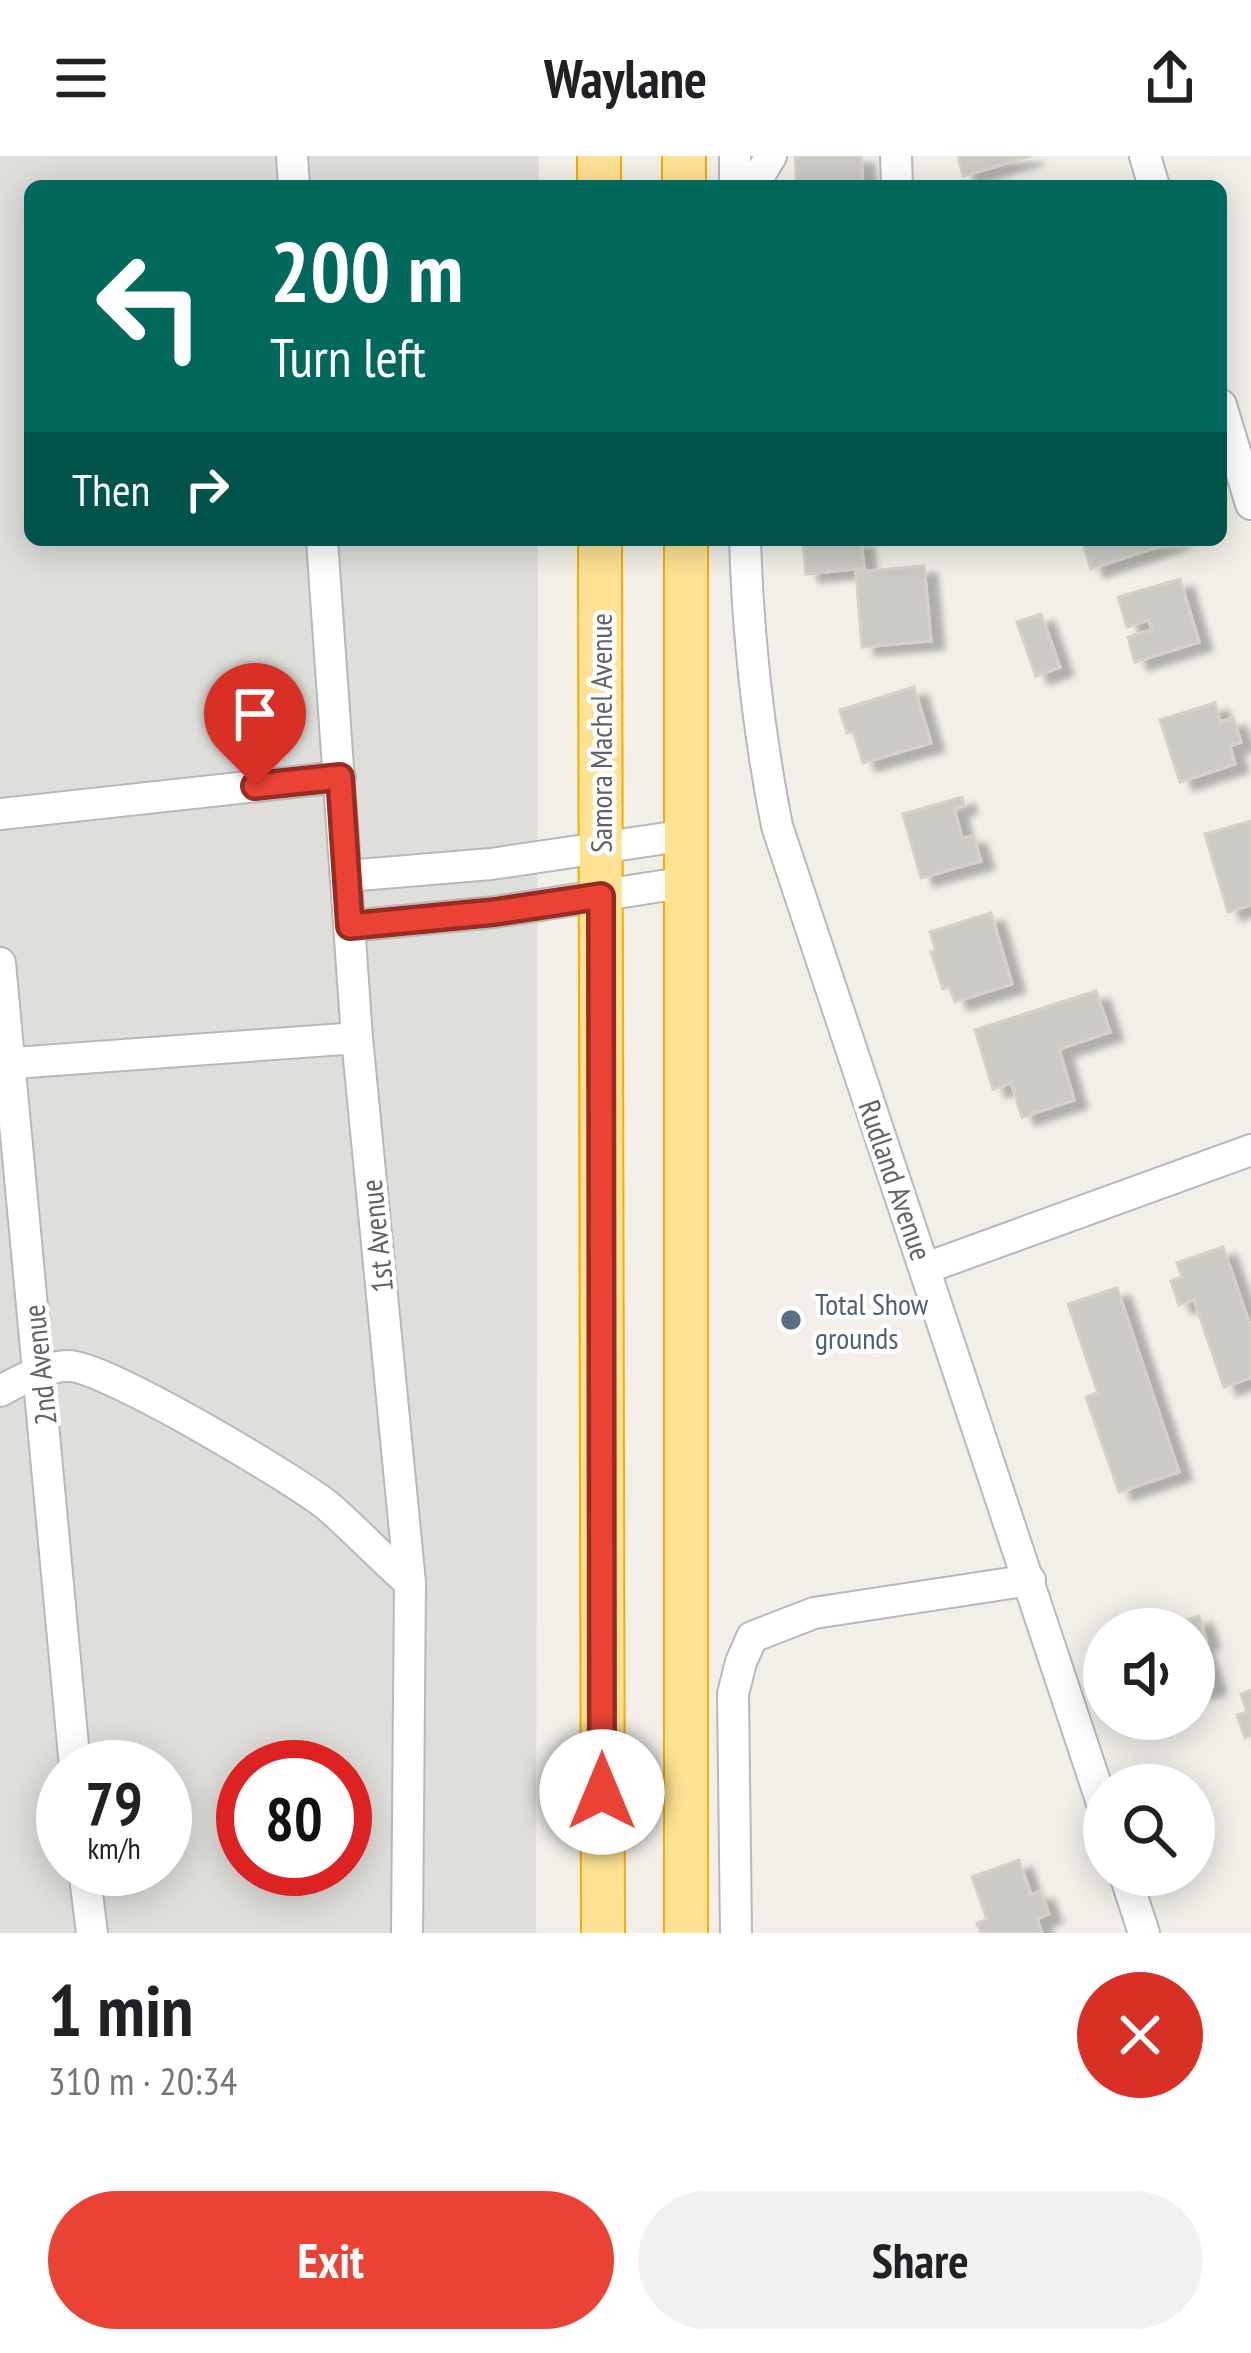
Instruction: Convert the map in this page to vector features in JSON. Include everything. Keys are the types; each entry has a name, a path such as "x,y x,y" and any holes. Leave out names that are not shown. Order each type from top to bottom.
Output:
{"highway":[{"name":"Samora Machel Avenue","path":"600,546 603,1933"},
{"path":"686,546 686,1933"}],"street":[{"path":"1227,425 1251,504"},
{"name":"1st Avenue","path":"322,546 357,1038 410,1583 407,1933"},
{"name":"Rudland Avenue","path":"745,546 747,629 758,732 777,826 1089,1764"},
{"path":"0,814 340,777"},
{"path":"347,876 600,850 687,835"},
{"path":"350,926 495,912 687,882"},
{"name":"2nd Avenue","path":"0,963 4,1064 40,1370 73,1740"},
{"path":"4,1064 357,1038"},
{"path":"926,1268 1251,1150"},
{"path":"0,1391 40,1370 72,1365 102,1374 250,1456 326,1505 410,1583"},
{"path":"736,1933 733,1694 752,1636 814,1613 1030,1580"},
{"path":"87,1896 92,1933"},
{"path":"1133,1896 1144,1933"}],"shaded area":[{"path":"0,156 539,156 539,180 24,180 24,546 538,546 536,1933 0,1933"}],"building":[{"path":"795,156 861,156 863,180 797,180"},
{"path":"958,156 1031,156 963,176"},
{"path":"804,546 862,546 864,568 806,574"},
{"path":"1084,546 1160,546 1091,569"},
{"path":"924,566 931,641 862,647 856,572"},
{"path":"1180,579 1199,642 1135,662 1128,637 1152,630 1149,620 1127,627 1118,597"},
{"path":"1041,614 1060,667 1036,676 1017,622"},
{"path":"914,687 931,743 863,763 840,710"},
{"path":"1215,703 1220,722 1233,718 1241,742 1230,746 1235,764 1180,782 1160,720"},
{"path":"962,797 964,805 954,808 962,838 973,836 981,861 921,878 903,814"},
{"path":"1251,821 1251,905 1228,912 1205,834"},
{"path":"991,913 1012,984 955,1002 950,987 943,989 930,932"},
{"path":"1096,991 1110,1032 1059,1049 1074,1100 1022,1117 1011,1083 993,1089 975,1030"},
{"path":"1223,1247 1251,1328 1251,1378 1224,1387 1194,1300 1179,1305 1171,1281 1182,1277 1177,1263"},
{"path":"1117,1288 1179,1472 1119,1492 1086,1397 1098,1393 1068,1304"},
{"path":"1251,1690 1251,1735 1245,1738 1237,1715 1247,1712 1241,1694"},
{"path":"1019,1860 1031,1895 1040,1891 1049,1914 1037,1919 1042,1933 981,1933 977,1923 987,1919 972,1877"}],"place":[{"name":"Total Show grounds","path":"791,1320"}],"route":[{"path":"255,786 340,777 350,926 601,896 602,1792"}]}
